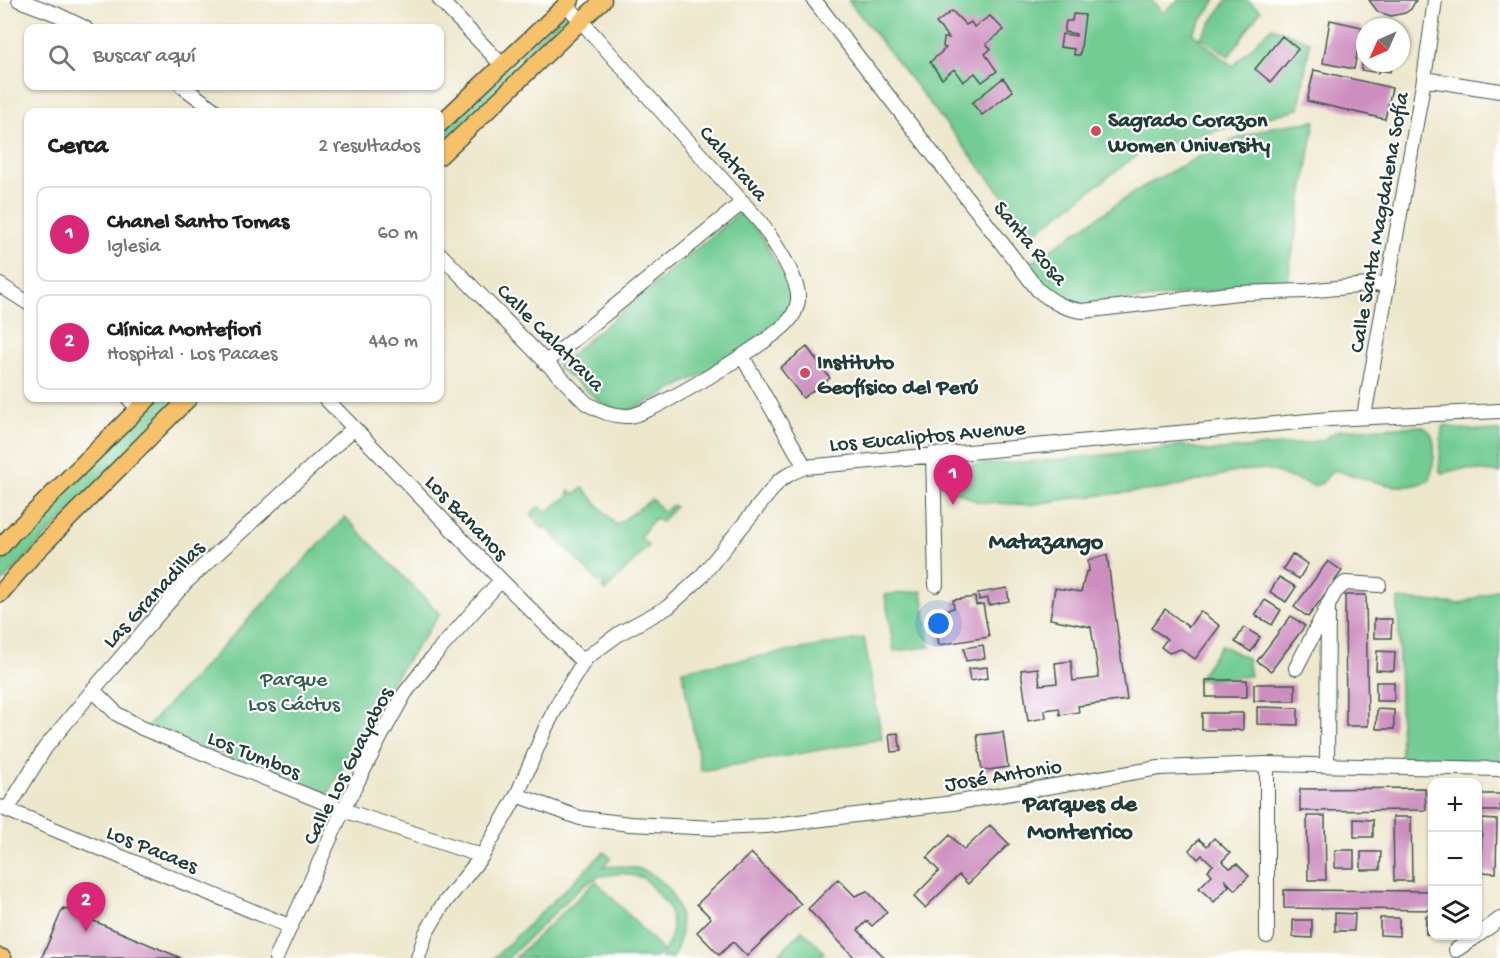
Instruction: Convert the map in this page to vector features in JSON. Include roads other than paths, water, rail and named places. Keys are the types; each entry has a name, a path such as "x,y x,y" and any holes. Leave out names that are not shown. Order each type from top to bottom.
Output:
{"main road":[{"path":"444,152 603,0"},
{"path":"444,120 568,2"},
{"path":"0,548 137,402"},
{"path":"0,594 34,554 185,402"}],"street":[{"path":"19,0 77,24"},
{"path":"440,0 502,65"},
{"name":"Santa Rosa","path":"814,0 1038,290 1067,309 1083,311 1238,293 1306,291 1388,283"},
{"name":"Calle Santa Magdalena Sofía","path":"1364,416 1436,0"},
{"name":"Calatrava","path":"568,2 580,21 743,202 767,232 786,262 798,292 798,303 792,316 784,326 742,356"},
{"path":"1424,79 1500,91"},
{"path":"187,90 212,108"},
{"path":"545,363 743,202"},
{"name":"Calle Calatrava","path":"444,258 545,363 586,403 600,411 627,416 643,412 742,356"},
{"path":"0,285 24,300"},
{"path":"742,356 805,467"},
{"name":"Los Bananos","path":"329,402 583,662"},
{"name":"Los Eucaliptos Avenue","path":"418,958 426,933 442,906 482,855 517,795 546,727 586,658 620,633 668,607 700,578 779,481 791,473 805,467 933,454 1364,416 1500,411"},
{"name":"Las Granadillas","path":"4,808 45,748 186,582 354,428"},
{"path":"933,454 936,585"},
{"name":"Calle Los Guayabos","path":"276,958 343,810 405,693 432,658 501,580"},
{"path":"1296,668 1335,592 1345,583 1379,585"},
{"path":"1327,765 1328,604"},
{"name":"Los Tumbos","path":"93,690 117,714 142,728 343,810 482,855"},
{"path":"1267,764 1267,936"},
{"name":"José Antonio","path":"517,795 580,818 630,824 716,828 766,826 958,802 1160,768 1267,764 1500,769"},
{"name":"Los Pacaes","path":"4,808 289,926"},
{"path":"1482,932 1500,919"},
{"path":"1456,950 1470,940"}],"place":[{"name":"Sagrado Corazon Women University","path":"1096,131"},
{"name":"Instituto Geofísico del Perú","path":"805,373"},
{"name":"Chanel Santo Tomas","path":"953,505"},
{"name":"Clínica Montefiori","path":"86,932"}],"district":[{"name":"Matazango","path":"1046,540"},
{"name":"Parques de Monterrico","path":"1080,816"}],"park label":[{"name":"Parque Los Cáctus","path":"294,690"}]}
